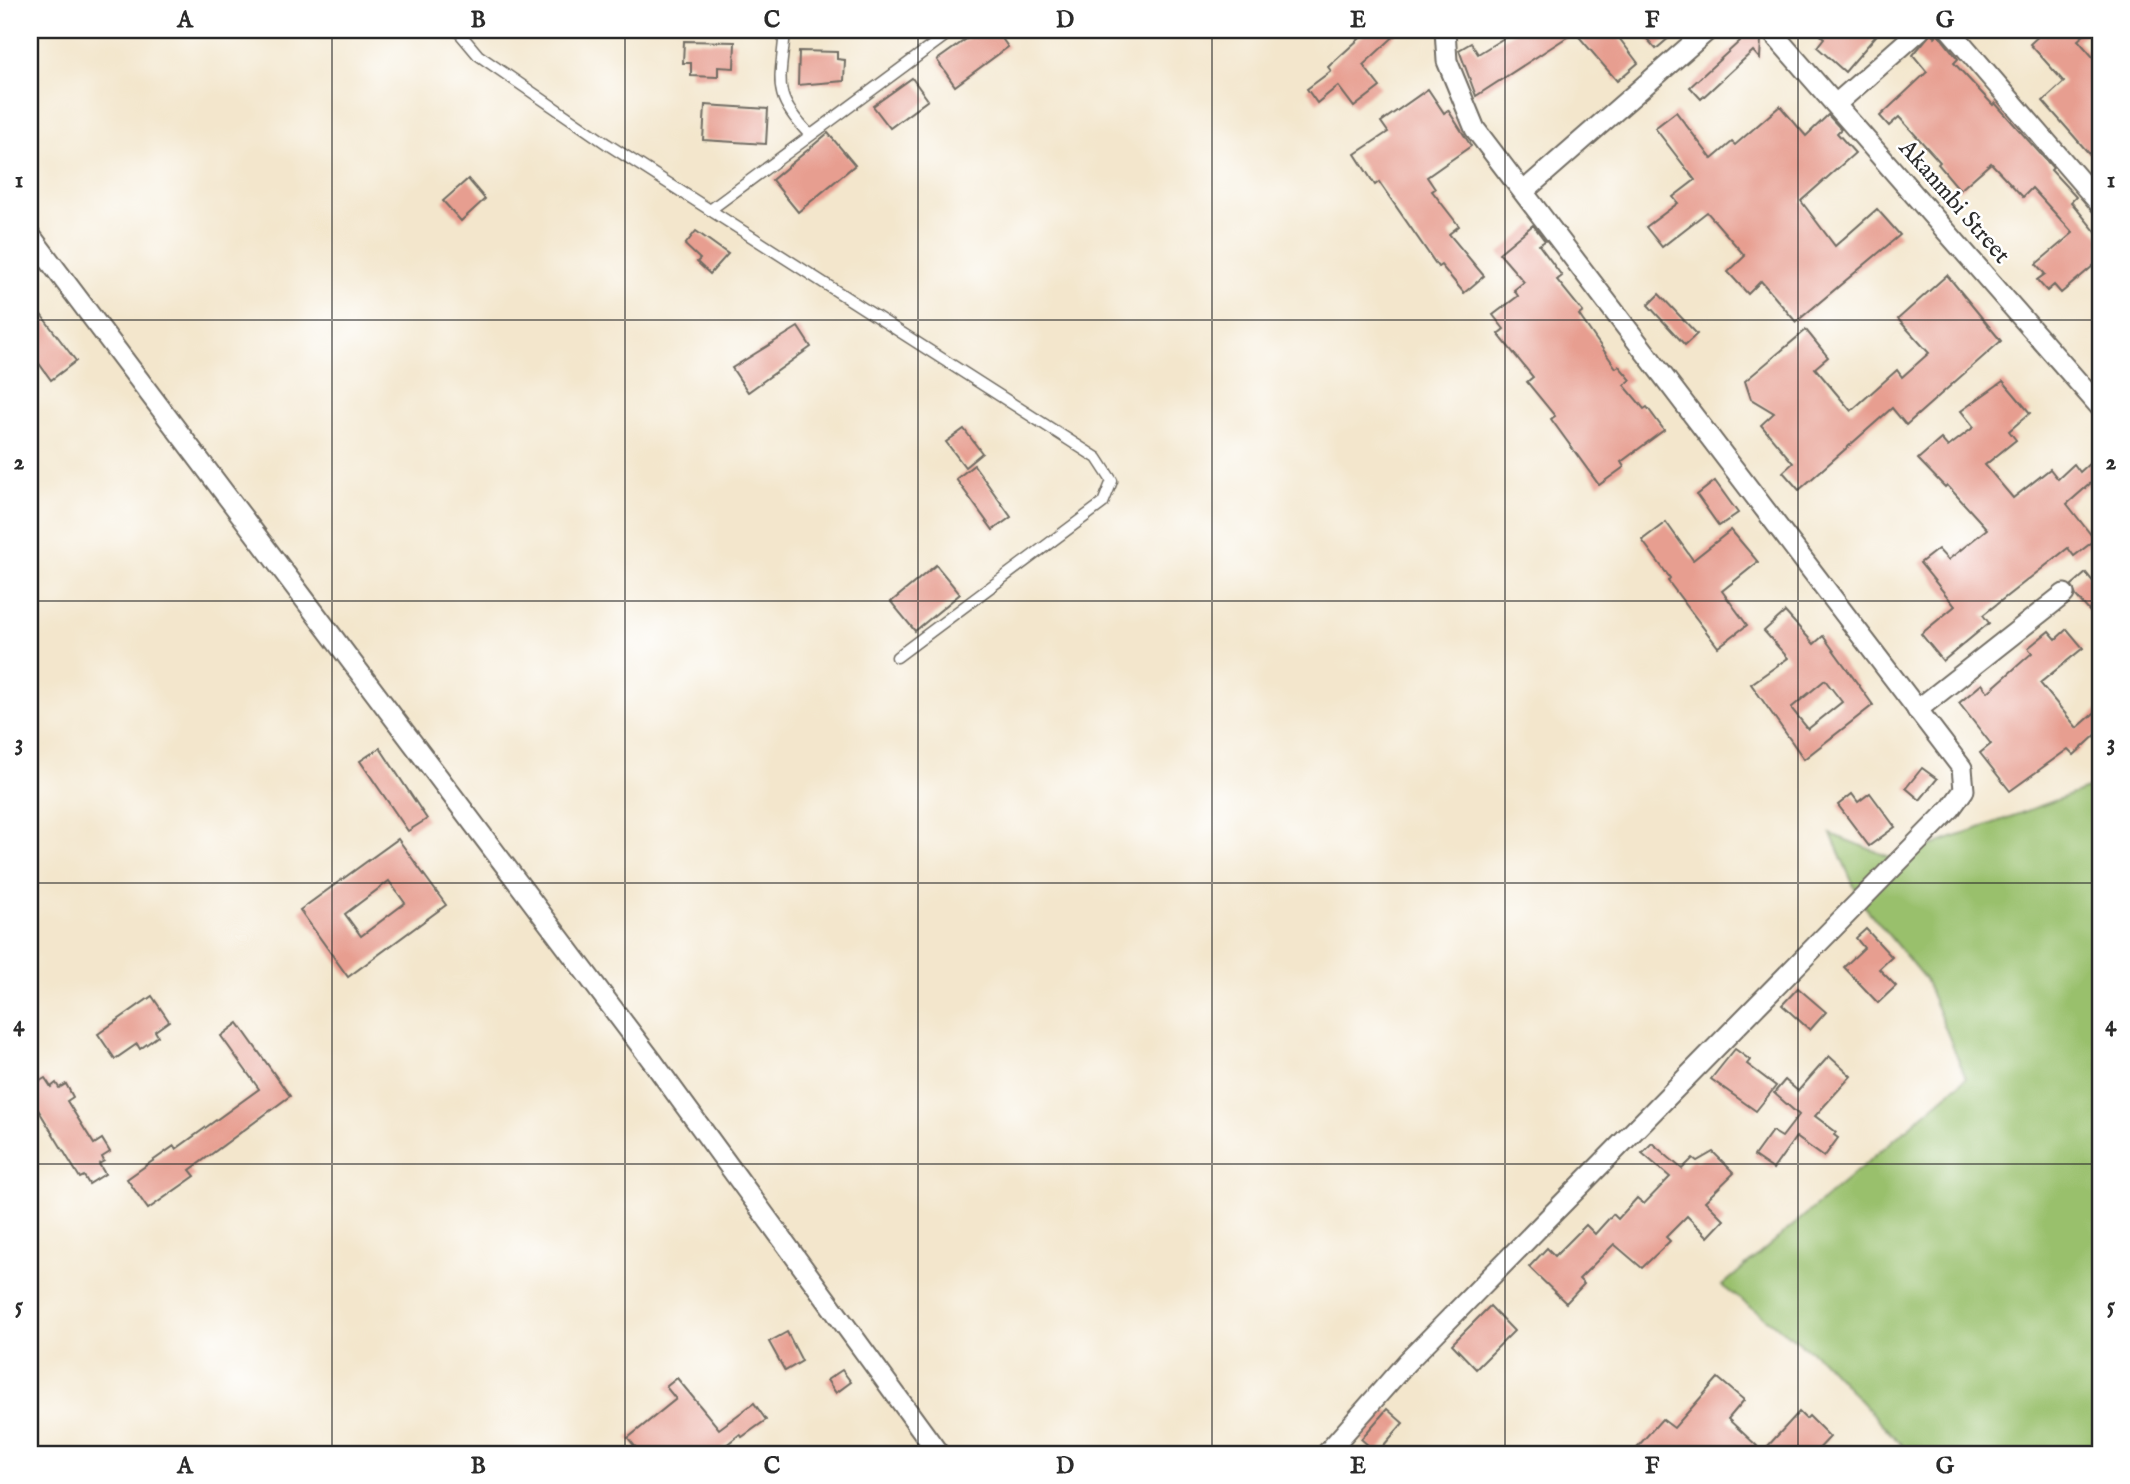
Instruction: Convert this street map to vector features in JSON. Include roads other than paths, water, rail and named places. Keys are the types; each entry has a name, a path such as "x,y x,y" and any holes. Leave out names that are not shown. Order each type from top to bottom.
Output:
{"street":[{"path":"1326,1454 1408,1362 1951,808 1964,790 1962,768 1475,129 1447,61 1445,30"},
{"path":"1524,191 1708,30"},
{"name":"Akanmbi Street","path":"1770,30 2100,407"},
{"path":"1836,104 1920,30"},
{"path":"1950,30 2100,204"},
{"path":"30,235 653,1062 939,1454"},
{"path":"1917,709 2064,594"}],"lane":[{"path":"457,30 478,55 506,75 710,210 1097,458 1112,481 1103,503 897,657"},
{"path":"785,30 780,94 787,111 809,134"},
{"path":"710,210 809,134 953,30"}]}
